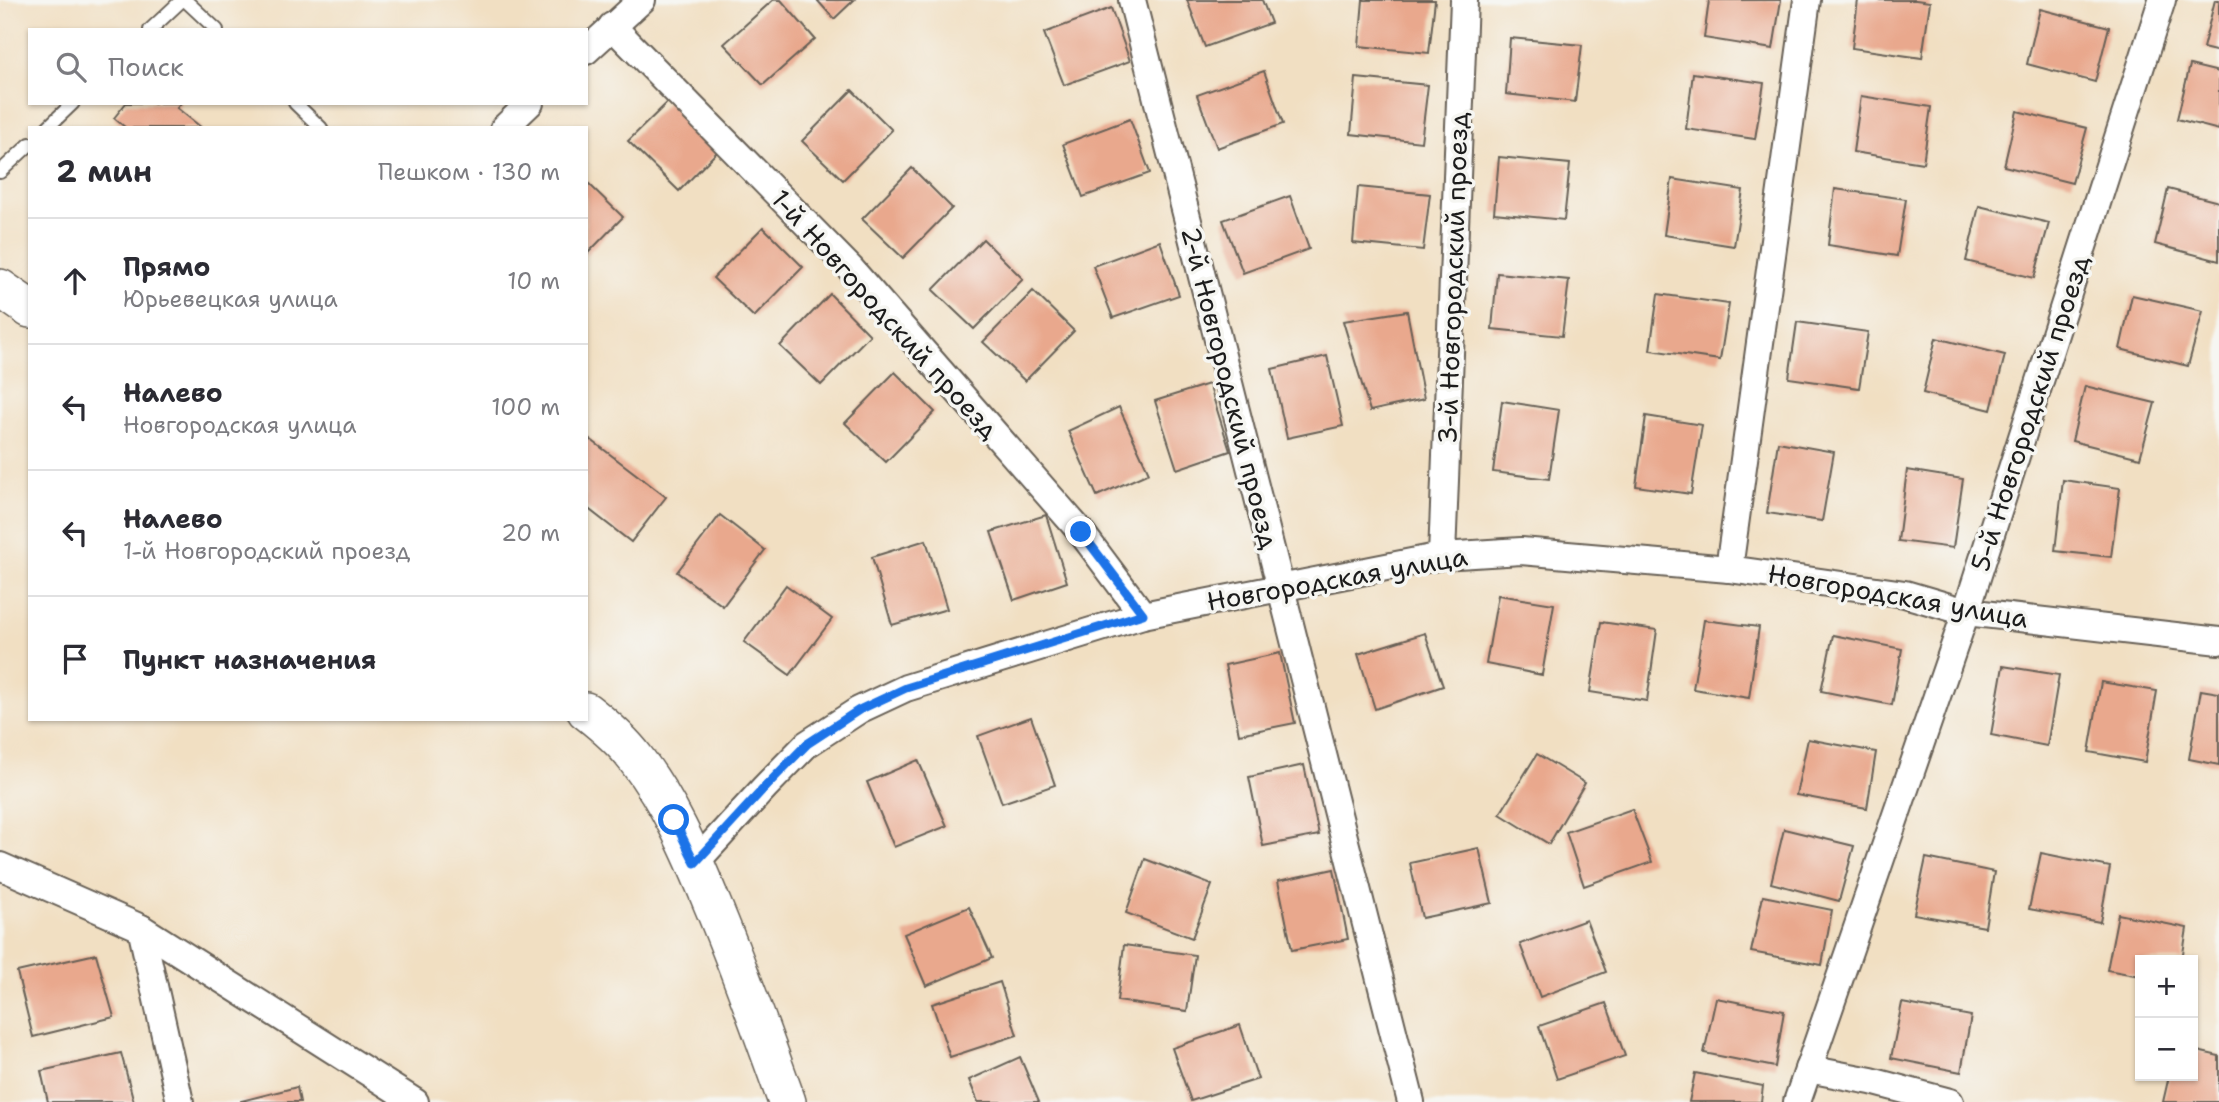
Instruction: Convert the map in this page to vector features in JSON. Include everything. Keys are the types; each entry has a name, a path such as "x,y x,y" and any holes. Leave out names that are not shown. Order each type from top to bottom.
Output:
{"main road":[{"path":"0,288 28,308"},
{"path":"588,713 608,728 635,758 674,820 695,863 755,1012 787,1102"}],"street":[{"path":"588,49 642,0"},
{"name":"2-й Новгородский проезд","path":"1132,0 1411,1102"},
{"name":"3-й Новгородский проезд","path":"1442,556 1464,0"},
{"path":"1729,569 1807,0"},
{"name":"5-й Новгородский проезд","path":"1797,1102 1966,612 2162,0"},
{"name":"1-й Новгородский проезд","path":"612,26 850,268 1081,532 1143,614"},
{"path":"506,126 528,105"},
{"name":"Новгородская улица","path":"695,863 807,744 859,710 906,688 1143,614 1442,556 1521,551 1729,569 1905,594 1966,612 2219,641"},
{"path":"0,866 141,928 415,1102"},
{"path":"141,928 180,1102"},
{"path":"1808,1069 1871,1081 1950,1102"}],"lane":[{"path":"152,28 183,0 215,28"},
{"path":"49,126 71,105"},
{"path":"297,105 319,126"},
{"path":"0,172 28,146"}],"building":[{"path":"773,0 781,0 815,39 763,85 724,44"},
{"path":"817,0 854,0 834,19"},
{"path":"1187,0 1262,0 1271,23 1205,47"},
{"path":"1363,0 1435,0 1429,53 1359,46"},
{"path":"1709,0 1781,0 1773,49 1704,38"},
{"path":"1858,0 1930,2 1922,58 1852,48"},
{"path":"2215,0 2219,0 2219,52 2203,48"},
{"path":"1111,8 1130,61 1064,85 1044,33"},
{"path":"2040,9 2109,27 2095,82 2027,64"},
{"path":"1510,38 1582,45 1575,102 1506,94"},
{"path":"2190,65 2219,72 2219,130 2177,119"},
{"path":"1264,71 1283,124 1217,148 1197,95"},
{"path":"1693,73 1764,83 1755,139 1686,129"},
{"path":"1356,78 1428,85 1421,142 1351,134"},
{"path":"852,90 892,130 843,180 802,141"},
{"path":"1861,96 1931,107 1923,163 1853,152"},
{"path":"669,101 718,151 679,191 628,141"},
{"path":"124,105 179,105 177,108 200,126 124,126 114,118"},
{"path":"2017,111 2087,128 2072,183 2004,166"},
{"path":"1130,119 1150,173 1083,197 1063,144"},
{"path":"1499,157 1570,164 1564,220 1494,213"},
{"path":"912,168 952,208 903,258 862,219"},
{"path":"1672,179 1743,190 1734,246 1664,235"},
{"path":"588,183 623,217 588,253"},
{"path":"1358,187 1430,194 1423,250 1353,243"},
{"path":"1835,189 1906,199 1897,256 1828,245"},
{"path":"2168,189 2219,202 2219,261 2155,244"},
{"path":"1290,196 1309,249 1243,273 1223,220"},
{"path":"1979,206 2049,223 2034,278 1966,261"},
{"path":"763,227 803,267 754,317 713,278"},
{"path":"983,239 1023,279 974,329 933,290"},
{"path":"1160,241 1179,295 1113,318 1093,266"},
{"path":"1497,273 1569,280 1562,336 1492,329"},
{"path":"1033,291 1074,331 1025,381 983,342"},
{"path":"830,294 870,335 821,385 780,346"},
{"path":"1658,294 1729,304 1720,360 1650,350"},
{"path":"2132,295 2203,311 2188,366 2120,349"},
{"path":"1407,311 1424,399 1370,411 1343,321"},
{"path":"1797,322 1868,332 1859,388 1789,378"},
{"path":"1936,338 2005,355 1991,410 1923,393"},
{"path":"1327,356 1343,426 1287,438 1272,369"},
{"path":"895,372 935,412 886,462 845,423"},
{"path":"1209,384 1230,451 1177,469 1155,401"},
{"path":"2085,386 2155,403 2140,458 2072,441"},
{"path":"1502,401 1559,410 1549,479 1493,472"},
{"path":"1119,407 1149,473 1097,496 1068,431"},
{"path":"1646,416 1702,425 1691,494 1636,486"},
{"path":"588,438 666,497 631,542 588,509"},
{"path":"1778,442 1834,452 1822,521 1767,513"},
{"path":"1907,470 1963,479 1953,548 1898,541"},
{"path":"2063,480 2120,488 2111,557 2055,551"},
{"path":"720,515 765,550 723,606 677,572"},
{"path":"1046,515 1067,582 1014,600 991,532"},
{"path":"926,540 947,609 892,625 872,557"},
{"path":"786,585 832,619 790,675 744,642"},
{"path":"1498,595 1554,604 1542,675 1486,664"},
{"path":"1704,620 1759,627 1749,698 1693,689"},
{"path":"1601,622 1657,630 1647,701 1590,692"},
{"path":"1425,633 1443,686 1375,709 1358,654"},
{"path":"1833,635 1902,649 1892,705 1821,691"},
{"path":"1280,653 1295,723 1239,734 1225,665"},
{"path":"2003,666 2059,675 2047,746 1991,735"},
{"path":"2101,682 2157,691 2145,762 2089,752"},
{"path":"2201,690 2219,693 2219,765 2189,759"},
{"path":"1031,717 1055,785 1002,803 978,736"},
{"path":"1808,739 1876,752 1867,808 1796,795"},
{"path":"1537,754 1585,783 1549,844 1500,814"},
{"path":"918,760 947,826 894,847 867,782"},
{"path":"1304,765 1319,835 1263,846 1249,777"},
{"path":"1632,809 1652,862 1584,886 1566,832"},
{"path":"1784,829 1854,846 1839,901 1771,883"},
{"path":"1479,848 1492,903 1422,918 1410,863"},
{"path":"2041,853 2110,867 2100,922 2029,909"},
{"path":"1926,858 1994,872 1985,927 1914,914"},
{"path":"1145,859 1212,885 1192,938 1126,913"},
{"path":"1334,869 1348,939 1292,950 1278,881"},
{"path":"1763,896 1832,910 1822,965 1751,952"},
{"path":"969,907 992,958 926,986 904,934"},
{"path":"2118,914 2187,928 2183,955 2135,955 2135,975 2107,970"},
{"path":"1586,920 1606,972 1540,997 1520,944"},
{"path":"1124,945 1195,955 1187,1011 1117,1001"},
{"path":"96,954 114,1017 33,1037 17,972"},
{"path":"1000,982 1017,1035 950,1057 932,1004"},
{"path":"1716,998 1784,1011 1775,1067 1704,1053"},
{"path":"1606,1003 1625,1056 1557,1079 1539,1026"},
{"path":"1902,1003 1971,1016 1961,1072 1891,1058"},
{"path":"1240,1025 1258,1079 1191,1101 1172,1048"},
{"path":"2198,1051 2219,1056 2219,1102 2163,1102 2168,1081 2198,1081"},
{"path":"121,1053 134,1102 48,1102 41,1071"},
{"path":"1020,1057 1039,1102 978,1102 969,1080"},
{"path":"1695,1073 1763,1086 1761,1102 1689,1102"},
{"path":"297,1087 300,1102 241,1102 241,1101"}],"route":[{"path":"674,820 695,863 807,744 859,710 906,688 1143,614 1081,532"}]}
